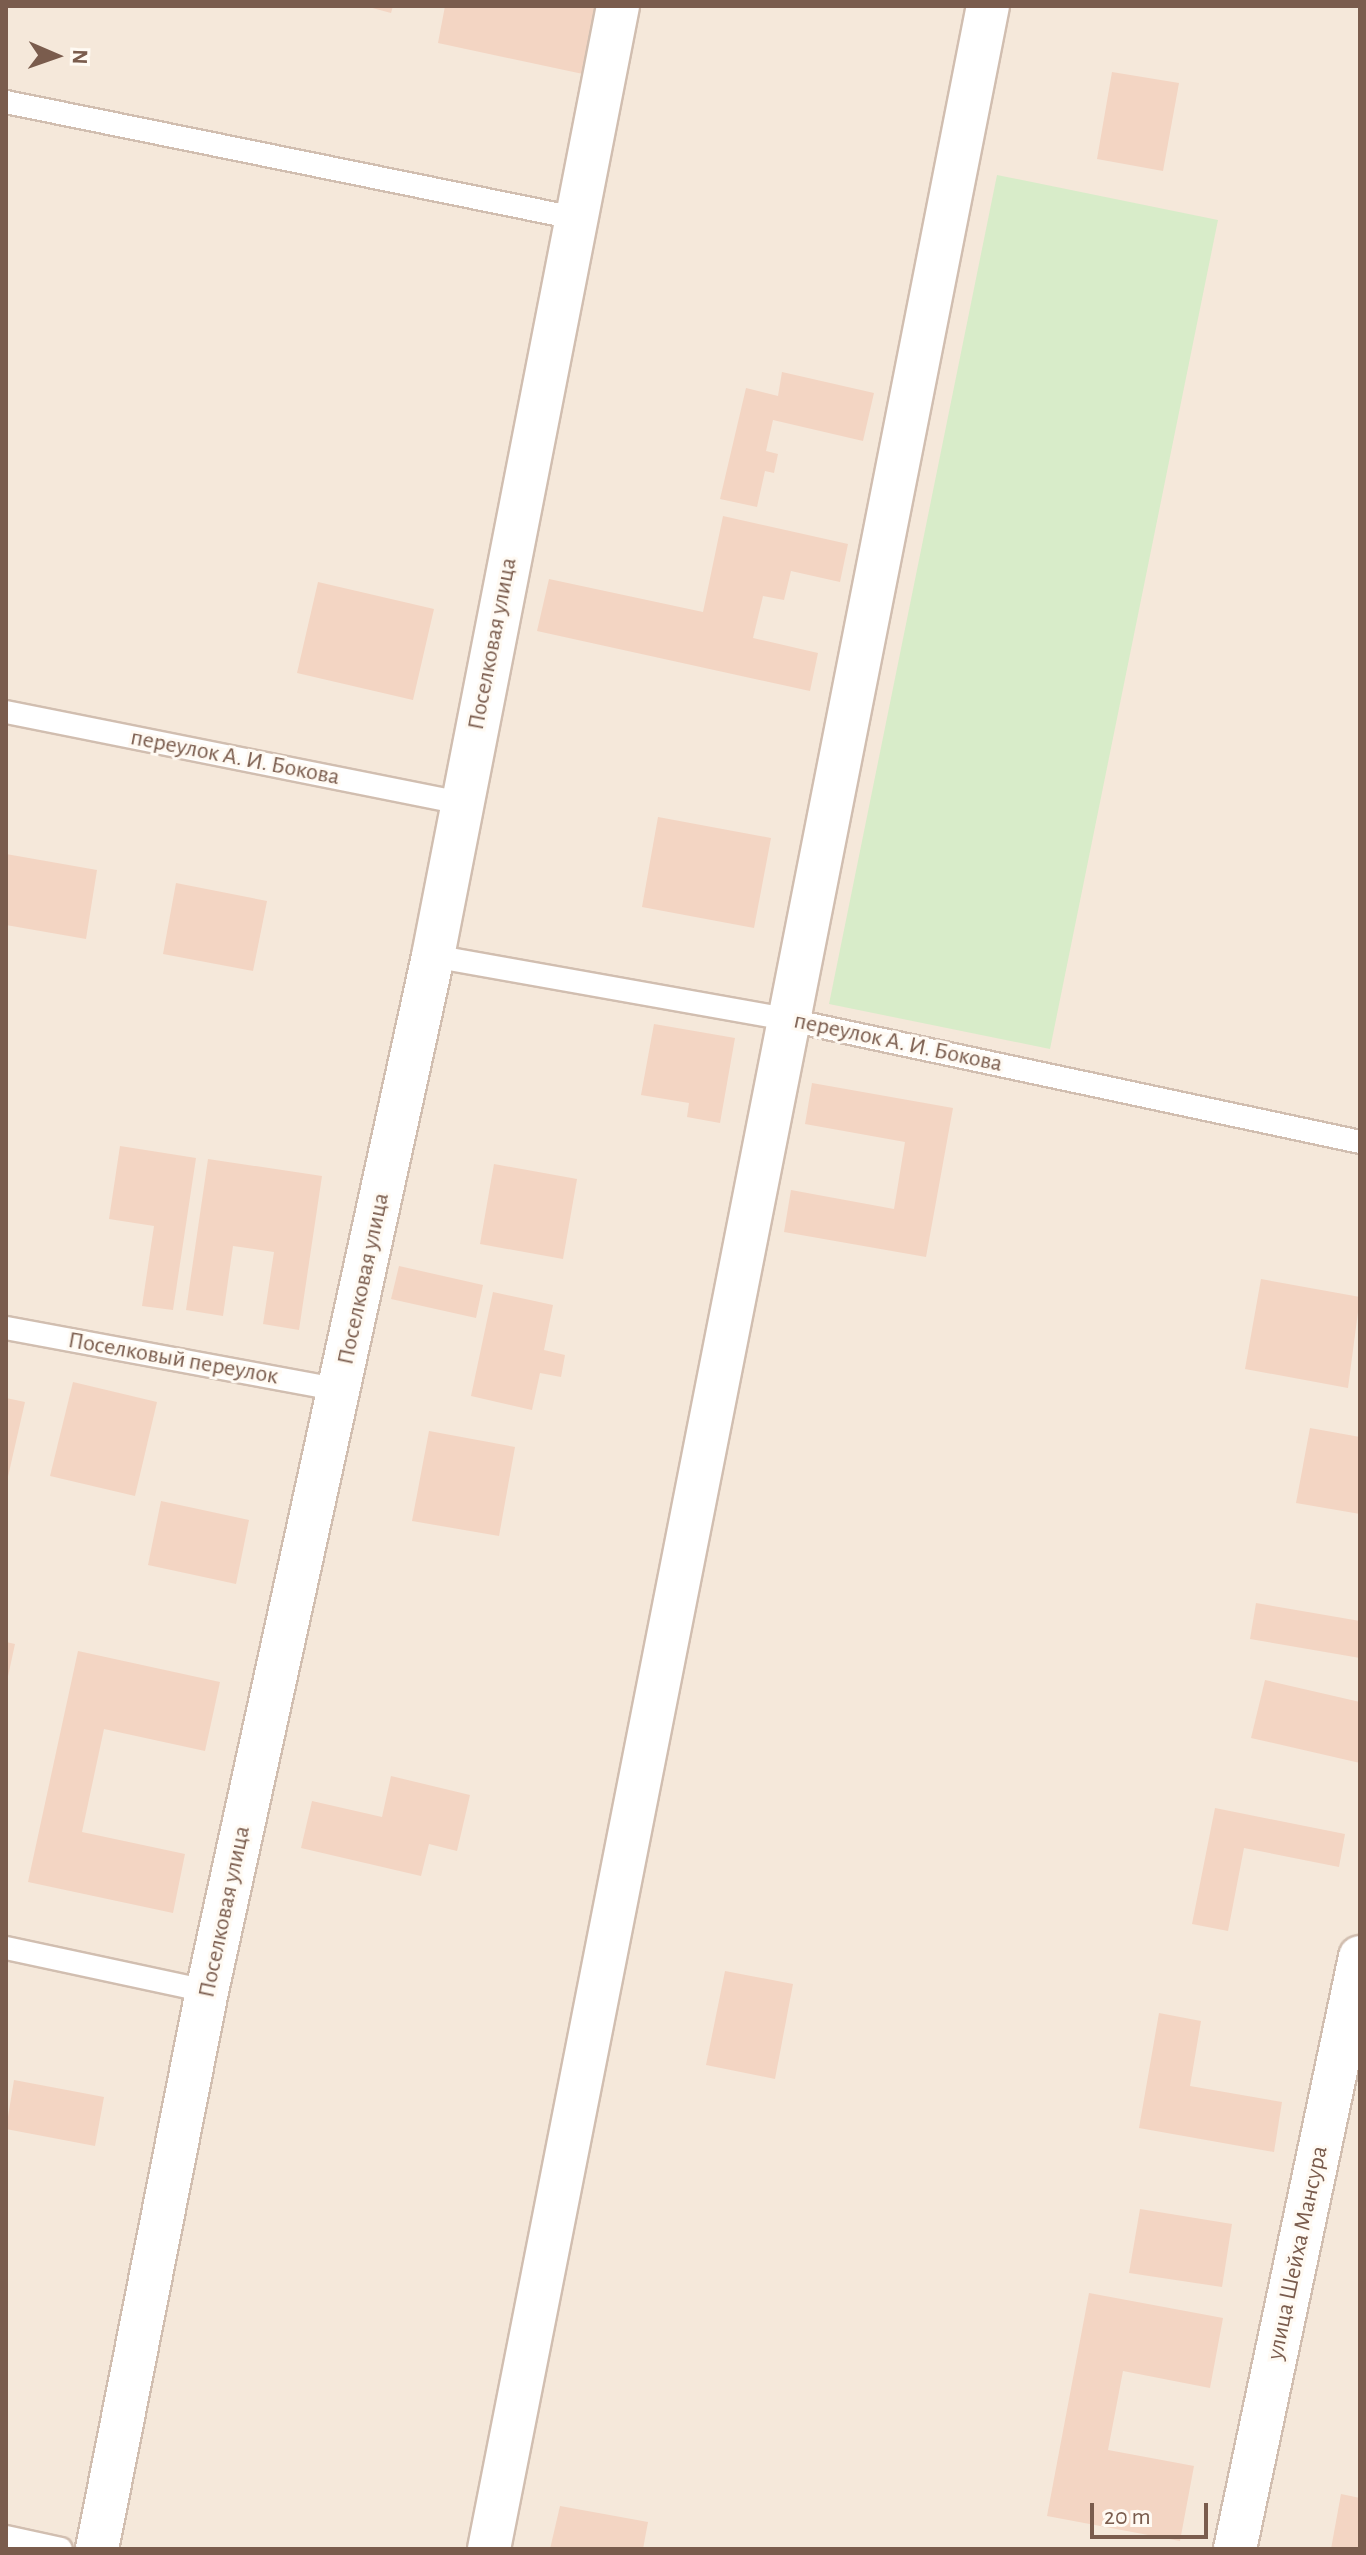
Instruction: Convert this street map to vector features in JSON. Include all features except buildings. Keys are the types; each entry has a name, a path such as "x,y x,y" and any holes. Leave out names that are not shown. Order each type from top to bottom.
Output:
{"street":[{"name":"Поселковая улица","path":"97,2549 207,1991 341,1390 433,956 618,6"},
{"path":"489,2549 785,1019 988,6"},
{"name":"улица Шейха Мансура","path":"1235,2549 1360,1957"}],"lane":[{"path":"6,102 575,218"},
{"name":"переулок А. И. Бокова","path":"6,712 463,803"},
{"name":"переулок А. И. Бокова","path":"433,956 785,1019 1360,1142"},
{"name":"Поселковый переулок","path":"6,1328 341,1390"},
{"path":"6,1948 207,1991"},
{"path":"6,2537 61,2549"}],"shaded area":[{"path":"6,6 1360,6 1360,2549 6,2549"}],"green space":[{"path":"997,175 1218,220 1050,1049 829,1004"}]}
